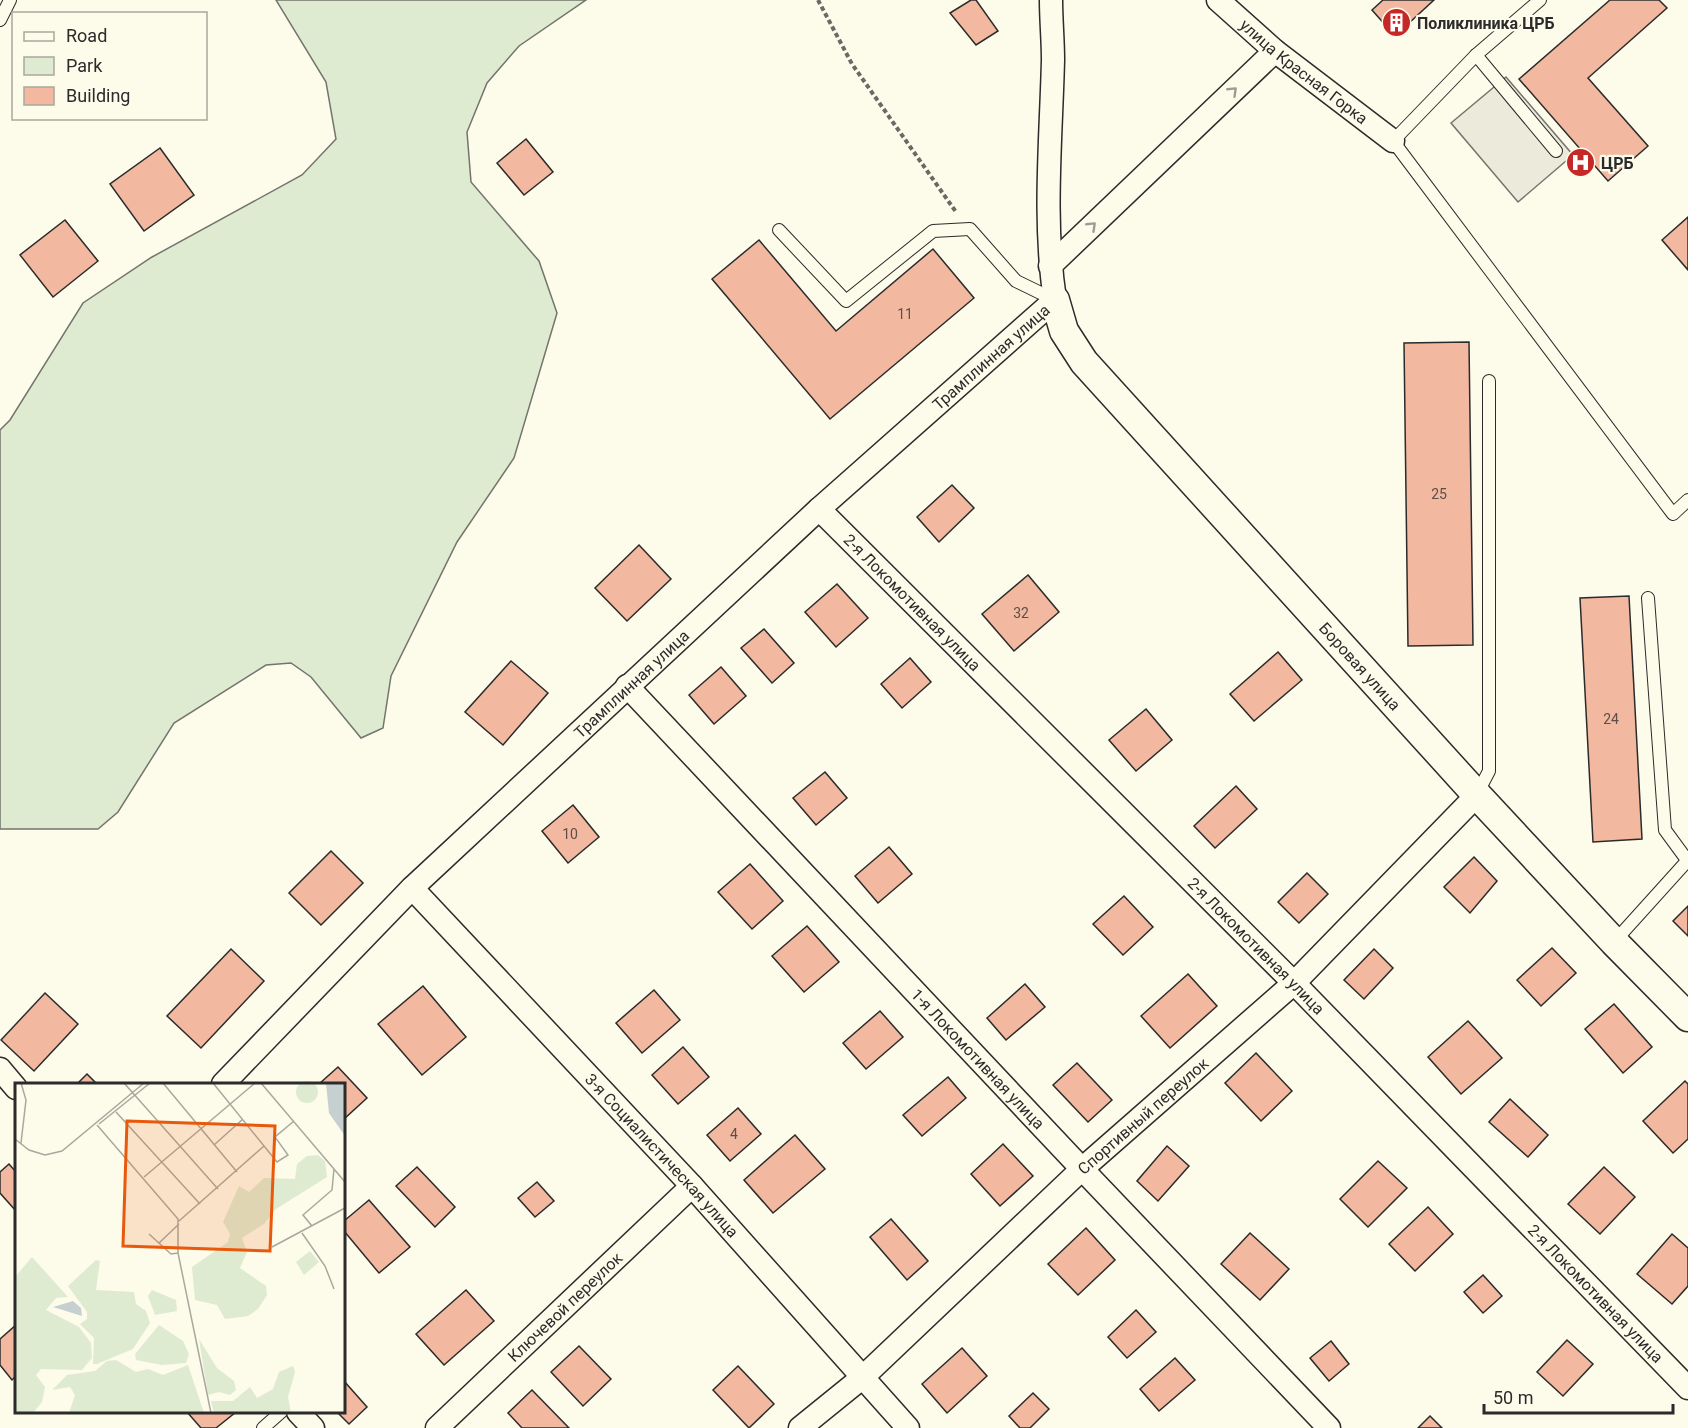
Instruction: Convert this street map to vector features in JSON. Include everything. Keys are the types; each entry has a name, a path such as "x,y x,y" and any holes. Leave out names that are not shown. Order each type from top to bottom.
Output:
{"street":[{"path":"1051,0 1053,58 1048,168 1050,266 1055,300"},
{"name":"улица Красная Горка","path":"1218,0 1275,51 1393,141"},
{"path":"1050,266 1275,51"},
{"name":"Трамплинная улица","path":"224,1083 412,888 819,509 1055,300"},
{"name":"Боровая улица","path":"1055,300 1064,331 1084,362 1477,795 1614,942 1688,1017"},
{"name":"2-я Локомотивная улица","path":"819,509 1294,983 1688,1388"},
{"name":"1-я Локомотивная улица","path":"627,686 1329,1428"},
{"name":"Спортивный переулок","path":"800,1428 863,1377 1082,1169 1294,983 1477,795"},
{"name":"3-я Социалистическая улица","path":"412,888 692,1186 908,1428"},
{"path":"0,1069 15,1087"},
{"name":"Ключевой переулок","path":"437,1428 692,1186"},
{"path":"299,1413 313,1428"}],"lane":[{"path":"0,20 10,0"},
{"path":"1540,0 1476,55 1393,141 1673,514 1688,500"},
{"path":"1476,55 1556,151"},
{"path":"779,230 846,301 933,231 970,229 1016,280 1055,300"},
{"path":"1477,795 1489,771 1489,381"},
{"path":"1614,942 1687,860 1665,830 1648,598"},
{"path":"263,1428 280,1413"}],"path":[{"path":"818,0 852,64 970,229"}],"green space":[{"path":"276,0 586,0 519,46 487,83 467,132 471,182 539,261 557,313 514,458 457,542 391,676 383,728 361,738 311,677 291,663 266,665 174,723 118,812 98,829 0,829 0,430 10,420 83,303 152,257 302,175 336,139 326,82"}],"shaded area":[{"path":"1506,77 1573,155 1518,202 1451,123"}],"building":[{"path":"971,0 976,0 998,31 976,45 950,13"},
{"name":"Поликлиника ЦРБ","path":"1383,0 1434,0 1395,36 1372,10"},
{"path":"1610,0 1659,0 1667,8 1588,78 1648,146 1608,181 1519,79"},
{"path":"526,139 553,172 524,195 497,163"},
{"path":"160,148 194,195 144,231 110,184"},
{"path":"1688,217 1688,270 1662,240"},
{"path":"65,220 98,261 53,297 20,255"},
{"path":"759,240 836,331 933,249 974,298 830,419 712,279"},
{"path":"1469,342 1473,645 1408,646 1404,343"},
{"path":"952,485 974,508 939,542 917,517"},
{"path":"639,545 671,579 627,621 595,588"},
{"path":"1028,575 1059,612 1014,651 982,614"},
{"path":"837,584 868,618 836,647 805,612"},
{"path":"1629,596 1642,839 1593,842 1580,598"},
{"path":"764,629 794,663 772,683 741,648"},
{"path":"1278,652 1302,680 1254,721 1230,694"},
{"path":"910,658 931,682 902,708 881,684"},
{"path":"511,661 548,693 503,745 465,712"},
{"path":"721,667 746,696 714,724 689,695"},
{"path":"1146,709 1172,740 1136,771 1109,740"},
{"path":"825,772 847,798 816,825 793,798"},
{"path":"1236,786 1257,809 1215,848 1194,826"},
{"path":"573,805 599,837 568,863 542,831"},
{"path":"889,847 912,874 878,903 855,876"},
{"path":"331,851 363,883 321,925 289,893"},
{"path":"1474,857 1497,881 1470,913 1444,887"},
{"path":"750,864 783,901 752,929 718,892"},
{"path":"1307,873 1328,894 1299,923 1278,902"},
{"path":"1124,896 1153,927 1123,955 1093,924"},
{"path":"1688,906 1688,936 1673,921"},
{"path":"807,926 839,962 804,992 772,956"},
{"path":"1552,948 1576,973 1541,1006 1517,980"},
{"path":"231,949 264,981 201,1048 167,1016"},
{"path":"1374,949 1393,968 1364,999 1344,980"},
{"path":"1188,974 1217,1006 1170,1048 1141,1016"},
{"path":"1025,984 1045,1007 1006,1040 987,1018"},
{"path":"423,986 466,1037 422,1075 378,1024"},
{"path":"654,990 680,1020 642,1053 616,1023"},
{"path":"45,993 78,1024 34,1071 1,1040"},
{"path":"1614,1004 1652,1047 1623,1073 1585,1029"},
{"path":"880,1011 903,1037 866,1069 843,1043"},
{"path":"1468,1021 1502,1058 1461,1094 1428,1057"},
{"path":"683,1047 709,1077 678,1104 652,1075"},
{"path":"1256,1053 1292,1091 1261,1121 1225,1083"},
{"path":"1077,1063 1112,1100 1088,1122 1053,1085"},
{"path":"338,1067 367,1098 345,1118 345,1083 320,1083"},
{"path":"87,1074 96,1083 78,1083"},
{"path":"948,1077 966,1098 922,1136 903,1115"},
{"path":"1685,1081 1688,1084 1688,1139 1673,1153 1643,1121"},
{"path":"1510,1099 1548,1135 1528,1157 1489,1122"},
{"path":"738,1108 761,1134 730,1161 707,1135"},
{"path":"795,1135 825,1169 773,1213 744,1180"},
{"path":"1003,1144 1033,1176 1000,1206 971,1174"},
{"path":"1167,1146 1189,1166 1158,1201 1137,1181"},
{"path":"1378,1161 1407,1188 1368,1227 1340,1199"},
{"path":"9,1164 15,1171 15,1210 0,1193 0,1172"},
{"path":"417,1167 455,1207 435,1227 396,1186"},
{"path":"1604,1167 1635,1197 1600,1234 1568,1204"},
{"path":"537,1182 554,1201 535,1217 518,1198"},
{"path":"369,1200 410,1247 379,1273 345,1232 345,1220"},
{"path":"1428,1207 1453,1234 1415,1271 1389,1244"},
{"path":"891,1219 928,1261 907,1280 870,1237"},
{"path":"1086,1228 1115,1260 1078,1295 1048,1264"},
{"path":"1250,1233 1289,1269 1260,1300 1221,1264"},
{"path":"1672,1234 1688,1248 1688,1286 1672,1304 1637,1274"},
{"path":"1483,1275 1502,1296 1483,1313 1464,1292"},
{"path":"466,1290 494,1321 444,1365 416,1334"},
{"path":"1136,1310 1156,1332 1127,1358 1108,1337"},
{"path":"15,1326 15,1377 12,1380 0,1365 0,1339"},
{"path":"1567,1340 1593,1364 1563,1396 1537,1372"},
{"path":"1331,1341 1349,1364 1329,1381 1310,1358"},
{"path":"579,1346 611,1379 583,1406 551,1372"},
{"path":"962,1348 987,1376 947,1413 922,1384"},
{"path":"1175,1358 1195,1380 1159,1411 1140,1389"},
{"path":"738,1366 774,1404 749,1428 713,1390"},
{"path":"345,1382 367,1407 349,1424 338,1413 345,1413"},
{"path":"532,1390 569,1428 522,1428 508,1413"},
{"path":"1033,1393 1049,1409 1030,1428 1020,1428 1009,1416"},
{"path":"188,1413 235,1413 216,1428 201,1428"},
{"path":"1430,1416 1442,1428 1418,1428"}],"place":[{"name":"Поликлиника ЦРБ","path":"1396,23"},
{"name":"ЦРБ","path":"1580,163"}]}
